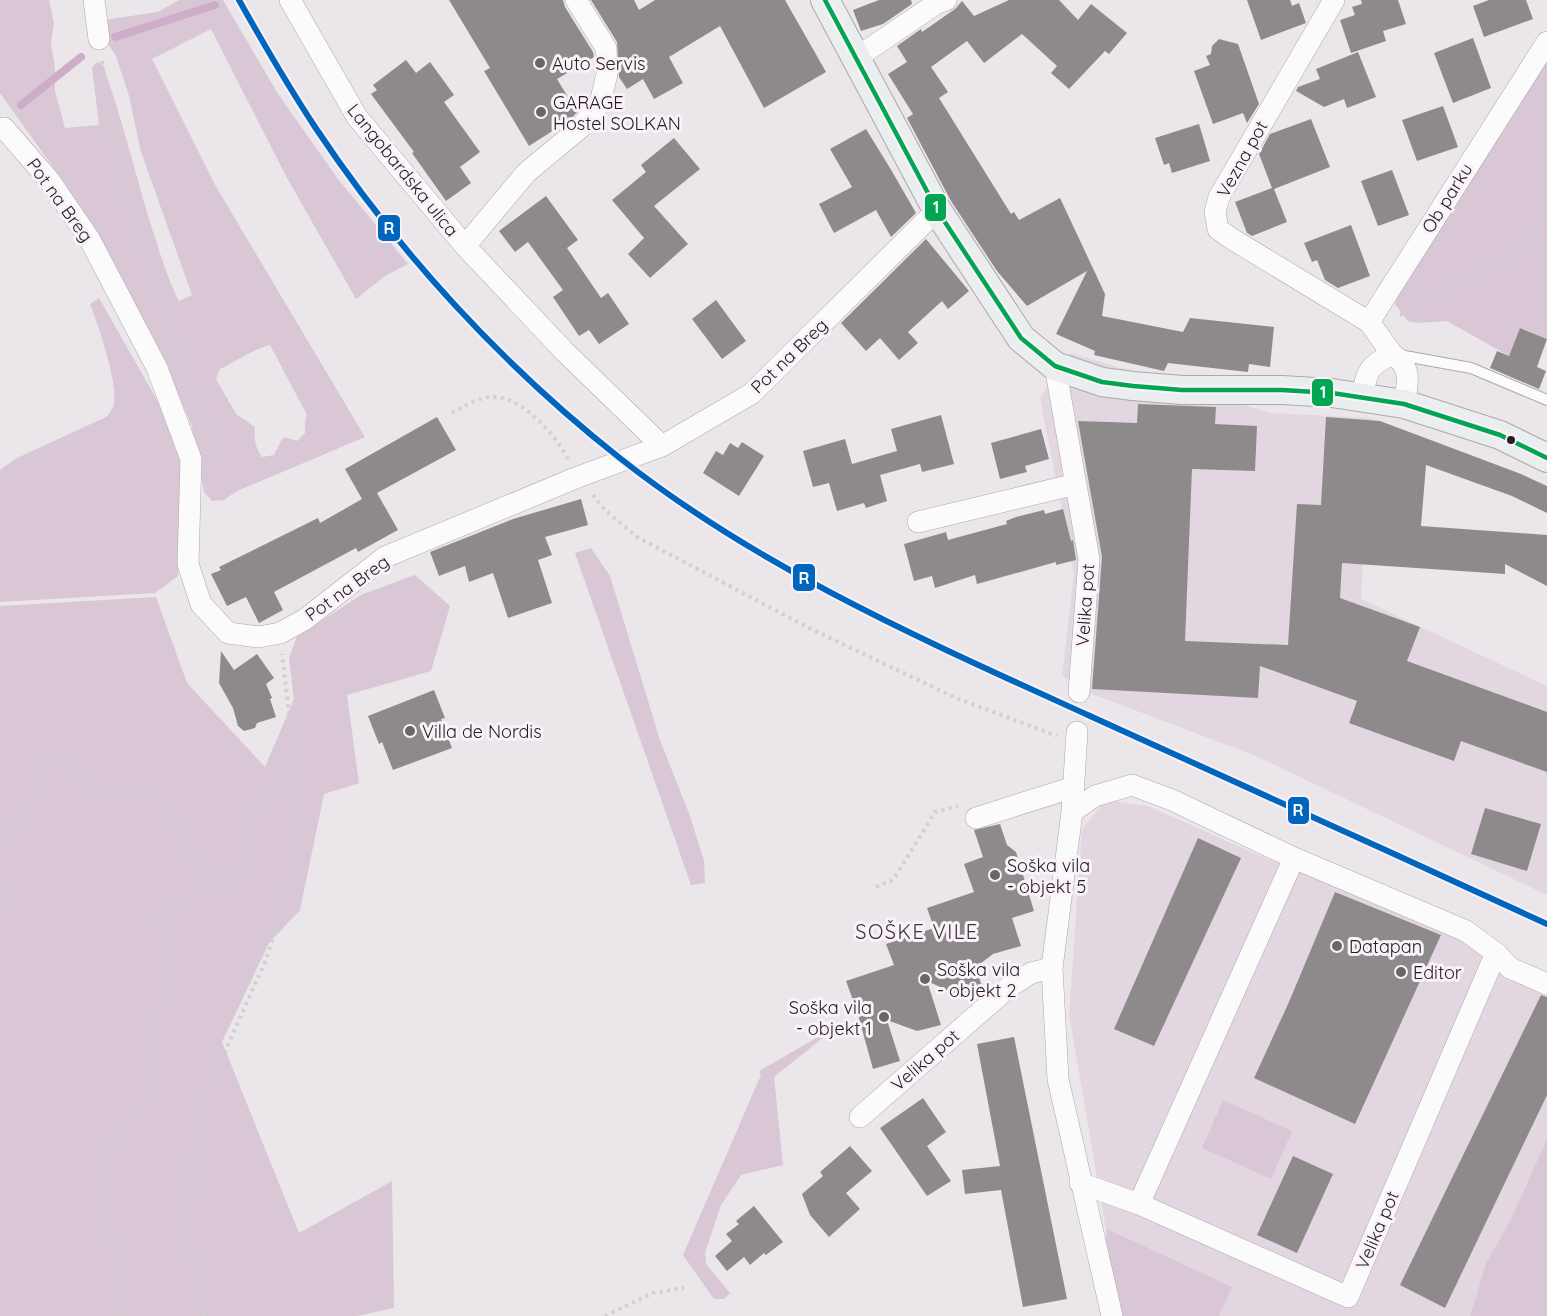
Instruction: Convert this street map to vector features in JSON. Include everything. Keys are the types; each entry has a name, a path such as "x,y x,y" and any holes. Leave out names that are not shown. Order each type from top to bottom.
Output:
{"main road":[{"path":"825,0 937,210 1021,338 1055,366 1102,382 1133,386 1203,391 1282,390 1362,397 1404,404 1500,435 1547,458"}],"street":[{"path":"94,0 99,39"},
{"name":"Langobardska ulica","path":"290,0 357,117 465,246 565,352 662,446"},
{"name":"Langobardska ulica","path":"465,246 526,173 580,128 600,103 607,74 606,48 576,0"},
{"path":"856,58 937,3 946,0"},
{"name":"Vezna pot","path":"1334,0 1219,197 1215,212 1218,229 1372,325"},
{"name":"Ob parku","path":"1372,325 1547,42"},
{"name":"Pot na Breg","path":"2,124 49,180 90,240 157,368 191,459 188,564 201,604 228,633 258,637 280,633 304,620 385,557 578,477 662,446 751,394 937,210"},
{"path":"1372,325 1392,354 1403,361 1408,378 1404,404"},
{"path":"1362,397 1365,379 1374,363 1392,354"},
{"name":"Velika pot","path":"1055,366 1089,559 1079,692"},
{"path":"918,522 1076,484"},
{"path":"1077,738 1072,812 1052,968 1058,1079 1112,1316"},
{"path":"1072,812 1095,796 1132,785 1172,800 1294,858 1466,932 1496,953 1510,968 1547,984"},
{"path":"976,818 1074,787"},
{"path":"1139,1204 1294,858"},
{"name":"Velika pot","path":"1080,1183 1139,1204 1348,1298 1496,953"},
{"name":"Velika pot","path":"860,1117 1009,987 1032,973 1052,968"}],"lane":[{"path":"1392,354 1471,368 1547,400"}],"path":[{"path":"99,39 116,169 164,314 213,435 214,453"},
{"path":"1372,325 1502,262 1547,212"},
{"path":"452,413 490,396 513,400 542,423 563,449 578,477 605,510 637,537 807,627 956,698 1077,738"},
{"path":"204,1316 193,1268 189,1232 193,1151 197,1128 210,1085 265,962 284,907 296,861 300,808 280,633"},
{"path":"118,1316 121,1275 99,1196 105,1148 150,1098 148,1035 167,995 160,912 216,881 240,878 254,854 250,811 277,786 288,754 294,749"},
{"path":"0,835 31,801 41,768 55,762 69,765 87,789 115,796 135,786 158,798 186,836 200,865 216,881"},
{"path":"876,887 893,880 935,812 958,806 976,818"},
{"path":"0,887 3,897 0,908"},
{"path":"605,1316 653,1293 684,1288"}],"shaded area":[{"path":"0,0 49,0 54,23 51,43 55,69 55,91 65,128 99,125 92,67 97,62 103,65 149,219 179,301 192,295 141,152 129,96 116,56 109,45 104,20 158,12 179,0 223,0 278,94 338,179 408,264 385,276 356,299 287,178 211,29 152,59 215,185 365,437 235,492 224,500 212,501 204,492 192,427 177,391 122,279 66,185 0,93","holes":["270,345 307,415 305,433 297,441 285,437 274,455 262,457 255,443 255,427 236,414 216,379 220,369"]},
{"path":"1547,54 1547,339 1521,328 1509,356 1447,321 1418,323 1408,321 1395,304 1403,283"},
{"path":"99,298 174,430 187,479 179,529 178,576 155,593 0,602 0,470 15,459 108,416 114,404 110,368 90,304"},
{"path":"1071,353 1270,413 1372,418 1361,599 1547,686 1547,895 1256,756 1087,692 1062,676 1074,573 1040,398"},
{"path":"591,548 610,576 660,740 690,816 704,861 705,883 691,885 575,553"},
{"path":"415,575 450,606 431,671 347,695 359,783 324,794 300,910 269,943 222,1042 299,1233 392,1181 394,1308 357,1316 0,1316 0,606 156,597 187,683 265,767 294,699 289,658 297,636 363,594"},
{"path":"1106,800 1148,806 1258,855 1462,936 1508,977 1547,996 1547,1139 1509,1223 1486,1263 1470,1316 1121,1316 1069,1015 1082,829"},
{"path":"839,1025 774,1077 783,1165 741,1175 721,1205 705,1253 706,1264 730,1293 724,1299 714,1299 683,1255 761,1075 759,1071"},
{"path":"1223,1100 1292,1131 1271,1179 1202,1148"},
{"path":"1547,1139 1547,1316 1470,1316 1486,1263 1509,1223"},
{"path":"1107,1229 1232,1287 1219,1316 1120,1316 1105,1247"}],"building":[{"path":"449,0 563,0 594,57 557,79 577,112 571,119 529,146 484,71 490,68"},
{"path":"591,0 634,0 639,10 655,0 785,0 826,72 764,108 720,26 669,57 683,83 654,99 643,79 627,89 619,77 617,42"},
{"path":"879,0 911,0 912,4 883,24 861,31 853,10"},
{"path":"1009,0 1059,0 1078,20 1091,4 1127,33 1109,54 1105,51 1069,89 1051,73 1057,66 1022,34 984,63 967,41 931,67 948,92 939,98 1011,214 1014,212 1019,220 1060,198 1105,294 1102,316 1183,332 1190,318 1274,327 1270,367 1249,364 1248,372 1168,363 1164,371 1094,355 1095,351 1056,334 1087,271 1027,306 997,271 951,201 907,118 913,114 888,74 907,62 897,46 921,29 922,32 955,9 962,1 974,16"},
{"path":"1247,0 1290,0 1292,6 1299,3 1306,23 1261,40"},
{"path":"1361,0 1398,0 1406,24 1383,31 1386,41 1351,53 1340,20 1355,15 1352,7 1362,4"},
{"path":"1489,0 1526,0 1533,19 1484,37 1473,6"},
{"path":"1473,38 1491,88 1453,103 1434,53"},
{"path":"1219,39 1238,44 1259,104 1247,123 1243,113 1213,124 1194,71 1210,65 1206,56 1211,54 1212,46"},
{"path":"1358,52 1376,97 1347,108 1344,99 1324,107 1296,91 1298,87 1320,79 1316,69"},
{"path":"406,60 416,73 430,62 454,95 444,102 480,152 460,167 471,183 446,201 412,153 414,152 371,94 377,90 373,85"},
{"path":"1443,106 1458,147 1417,161 1402,120"},
{"path":"1311,119 1330,167 1274,189 1287,222 1252,236 1247,233 1235,202 1272,188 1259,154 1270,134"},
{"path":"1199,124 1210,161 1172,173 1169,163 1164,165 1155,138"},
{"path":"866,129 916,213 891,237 876,210 834,233 819,204 852,187 830,149"},
{"path":"674,138 700,169 654,206 688,244 650,278 628,254 644,238 612,200 646,172 641,165"},
{"path":"1392,170 1409,215 1378,226 1361,181"},
{"path":"546,196 578,240 567,248 601,298 608,293 629,324 599,344 589,330 579,336 553,297 563,290 528,242 515,252 499,231"},
{"path":"1351,225 1370,276 1338,288 1325,280 1317,260 1312,262 1304,243"},
{"path":"926,239 969,291 948,309 942,301 908,332 918,343 899,360 880,338 866,351 841,323"},
{"path":"716,300 746,341 722,359 692,319"},
{"path":"1520,328 1547,339 1537,367 1546,371 1539,389 1490,368 1497,351 1509,356"},
{"path":"1138,404 1216,407 1215,424 1257,426 1255,471 1192,469 1185,641 1288,645 1297,504 1321,505 1326,417 1380,421 1547,486 1547,513 1512,496 1426,465 1421,526 1547,535 1547,586 1505,564 1505,574 1342,563 1340,598 1420,627 1407,661 1547,712 1547,772 1461,741 1454,761 1349,723 1357,701 1260,666 1258,698 1092,689 1102,557 1078,421 1137,423"},
{"path":"941,415 954,464 922,472 920,464 880,475 887,501 866,508 864,503 837,511 829,483 813,487 803,451 845,439 852,464 897,451 891,429"},
{"path":"437,417 456,450 377,493 398,530 358,552 356,548 274,592 283,610 259,623 246,597 227,606 211,574 221,570 219,567 318,518 320,523 362,499 345,469"},
{"path":"1041,429 1049,459 1025,466 1027,472 1000,479 991,443"},
{"path":"742,442 764,456 739,496 703,473 716,451 723,455 730,443 738,448"},
{"path":"581,499 588,525 545,537 552,555 538,560 552,603 508,618 493,573 469,582 465,566 439,576 430,552 513,519"},
{"path":"1063,509 1071,541 1073,540 1076,560 1056,565 1056,562 977,584 975,575 935,588 932,576 914,581 904,544 946,532 948,540 1007,524 1006,521 1016,517 1044,510 1045,514"},
{"path":"221,651 234,670 257,654 274,678 266,684 276,717 257,723 255,728 244,731 238,726 233,708 219,683"},
{"name":"Villa de Nordis","path":"434,690 445,718 441,719 452,748 393,770 368,716"},
{"path":"1485,808 1541,824 1527,871 1471,854"},
{"path":"1000,824 1007,845 1016,852 1034,911 1012,918 1021,946 993,954 976,967 983,990 960,996 927,981 941,1025 917,1031 887,1020 900,1061 873,1069 846,981 894,965 886,944 934,928 927,908 974,892 964,864 983,857 974,830"},
{"path":"1198,838 1241,858 1154,1046 1114,1029"},
{"path":"1335,892 1441,935 1355,1124 1254,1078"},
{"path":"1541,995 1547,997 1547,1095 1445,1308 1400,1285"},
{"path":"1014,1037 1067,1299 1023,1307 1001,1190 965,1194 962,1170 1000,1166 977,1044"},
{"path":"923,1098 946,1132 927,1146 951,1181 927,1196 880,1128"},
{"path":"850,1146 872,1171 846,1193 860,1209 829,1237 810,1215 802,1194 823,1176 820,1172"},
{"path":"1293,1156 1333,1174 1297,1253 1257,1235"},
{"path":"754,1206 783,1242 766,1255 764,1253 750,1265 744,1257 727,1271 715,1256 732,1241 726,1234 739,1224 736,1221"}],"waterway":[{"path":"115,37 215,5"},
{"path":"21,105 81,57"}],"transit line":[{"name":"R","path":"239,0 315,127 381,219 417,262 494,346 535,385 621,459 675,499 731,536 789,570 908,631 1547,924"},
{"name":"1","path":"825,0 937,210 1021,338 1055,366 1102,382 1133,386 1182,390 1282,390 1332,393 1404,404 1500,435 1547,458"}],"place":[{"name":"Auto Servis","path":"540,63"},
{"name":"GARAGE Hostel SOLKAN","path":"541,112"},
{"name":"Villa de Nordis","path":"410,731"},
{"name":"Soška vila - objekt 5","path":"995,875"},
{"name":"Datapan","path":"1337,946"},
{"name":"Editor","path":"1401,972"},
{"name":"Soška vila - objekt 2","path":"925,979"},
{"name":"Soška vila - objekt 1","path":"884,1017"}],"district":[{"name":"SOŠKE VILE","path":"917,931"}]}
